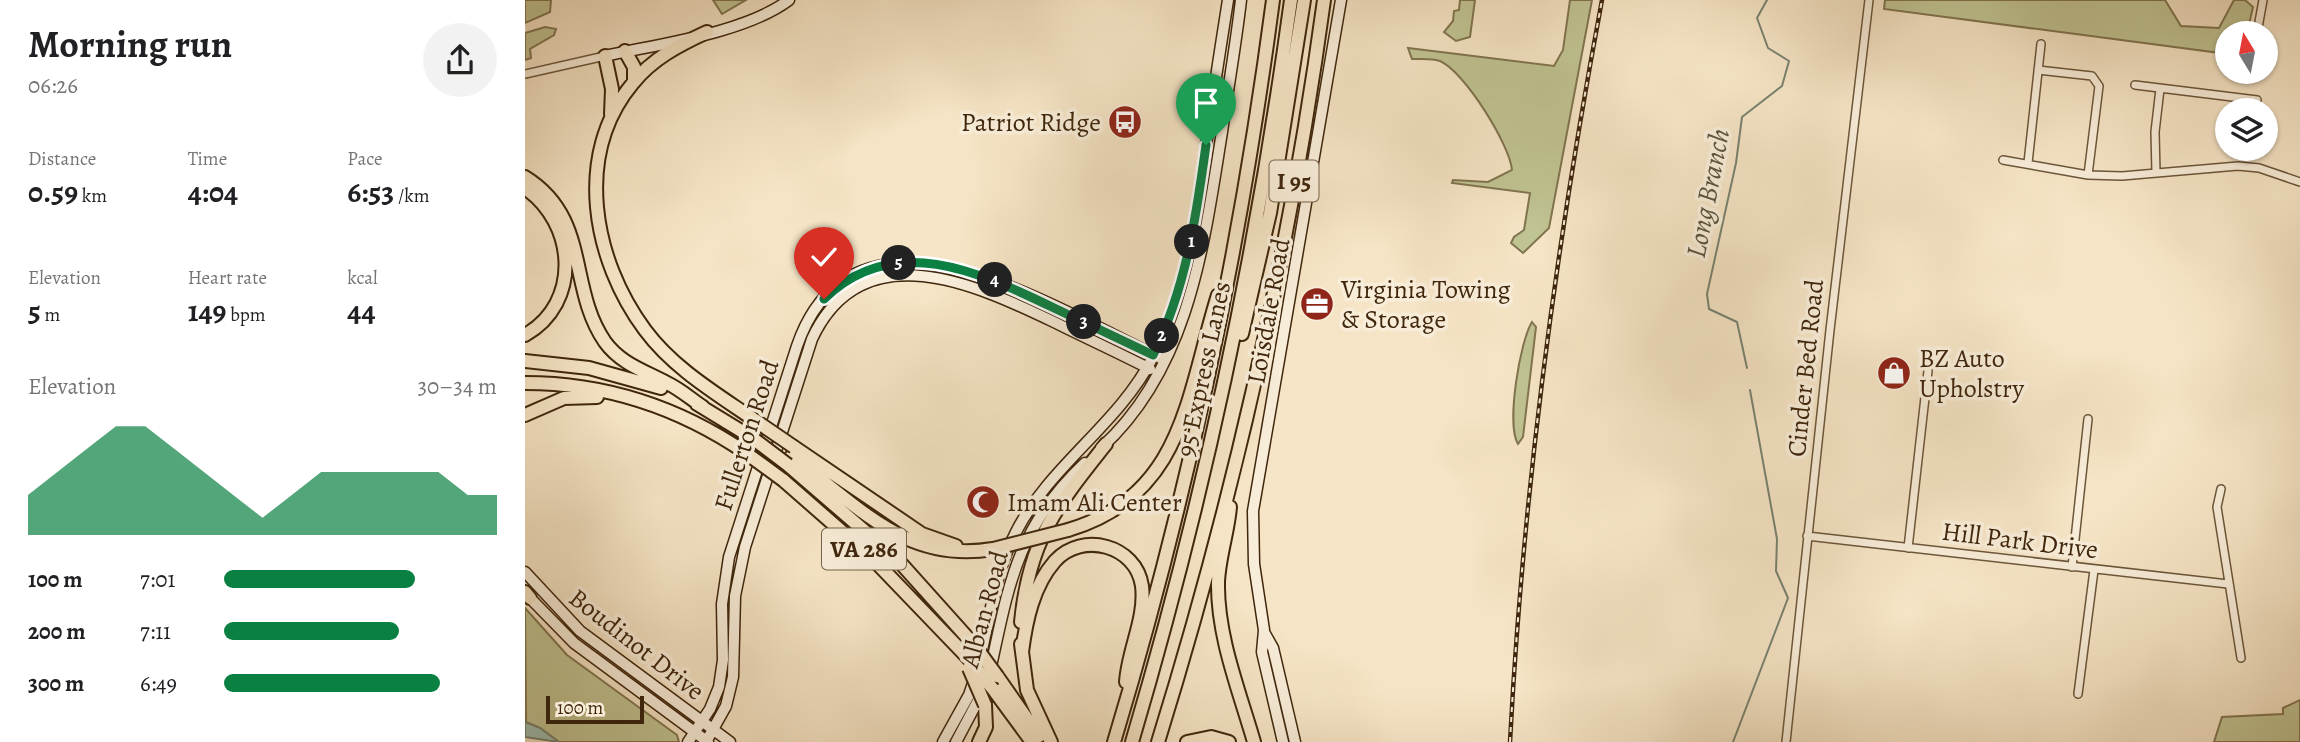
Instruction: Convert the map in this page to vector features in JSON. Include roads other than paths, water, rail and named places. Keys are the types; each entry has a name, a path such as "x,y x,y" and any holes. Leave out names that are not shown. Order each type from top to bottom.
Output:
{"highway":[{"name":"I 95","path":"1114,742 1187,469 1236,235 1273,0"},
{"name":"95 Express Lanes","path":"1132,742 1172,601 1217,418 1261,196 1291,0"},
{"path":"1217,418 1247,318 1271,213 1304,0"},
{"name":"I 95","path":"1158,742 1232,472 1275,285 1324,0"},
{"path":"706,32 664,54 634,81 611,118 600,146 595,197 608,261 618,285 640,323 665,353 705,386 756,421 791,456 928,537 958,546 994,547 1068,530 1100,519 1123,505 1143,487 1167,456 1189,401 1236,235"},
{"path":"625,51 634,67 634,81"},
{"path":"605,56 612,89 611,118"},
{"path":"525,177 551,199 568,223 591,312 611,349 629,364 668,383 703,407"},
{"path":"525,188 548,209 556,223 564,243 566,265 563,288 554,307 541,323 525,335"},
{"name":"VA 286","path":"525,361 612,373 659,387 703,407 751,437 791,456 888,551 975,646 1032,742"},
{"name":"VA 286","path":"525,383 591,388 660,407 692,421 745,453 854,540 973,664 993,680 1044,742"},
{"path":"525,415 545,404 576,396 660,407"},
{"path":"1051,742 1031,703 1022,652 1021,624 1025,584 1039,538 1061,500 1106,444"},
{"path":"1232,472 1229,521 1219,568 1219,604 1224,637 1254,742"},
{"path":"1022,652 1032,604 1054,562 1069,550 1087,545 1104,545 1119,552 1136,569 1142,594 1127,664 1123,710"},
{"path":"973,664 985,705 986,727 979,742"},
{"path":"1187,742 1211,737 1229,742"}],"main road":[{"path":"605,56 763,16 789,0"},
{"name":"Alban Road","path":"943,742 969,695 973,664 996,584 1016,531 1050,482 1128,398 1153,355 1176,299 1192,240 1228,0"},
{"name":"Alban Road","path":"956,742 993,680 1015,565 1031,529 1070,479 1106,444 1134,411 1158,373 1185,313 1205,243 1241,0"},
{"name":"Loisdale Road","path":"1283,742 1262,652 1264,630 1254,564 1255,496 1292,303 1341,0"},
{"name":"Fullerton Road","path":"691,737 713,703 722,674 723,595 731,548 800,337 813,313 837,287 862,273 887,265 912,262 946,265 1002,283 1164,360"},
{"name":"Fullerton Road","path":"707,742 726,706 733,677 734,607 745,547 812,340 839,302 867,284 894,276 919,275 954,280 1002,297 1158,373"},
{"name":"Boudinot Drive","path":"525,572 579,631 730,742"},
{"name":"Boudinot Drive","path":"527,595 574,643 691,737 707,742"},
{"name":"Loisdale Road","path":"1264,630 1273,648 1295,742"}],"street":[{"name":"Cinder Bed Road","path":"1786,742 1869,0"},
{"path":"2259,21 2263,0"},
{"path":"2028,163 2041,44"},
{"path":"525,74 605,56"},
{"path":"2038,70 2092,76 2097,80 2099,86 2088,175"},
{"path":"2135,85 2240,98"},
{"path":"2156,173 2155,131 2161,89"},
{"path":"2003,160 2088,175 2238,166 2259,168 2300,182"},
{"path":"1908,548 1928,371"},
{"path":"2072,568 2088,419"},
{"path":"2221,489 2217,507 2241,659"},
{"name":"Hill Park Drive","path":"1807,537 2228,584"},
{"path":"2078,694 2094,570"}],"waterway":[{"name":"Long Branch","path":"1747,368 1737,322 1709,309 1707,294 1736,163 1742,117 1782,86 1789,61 1768,48 1757,18 1767,0"},
{"name":"Long Branch","path":"1733,742 1788,598 1776,571 1777,539 1750,390"}],"railway":[{"path":"1510,742 1523,555 1544,369 1570,184 1602,0"}],"place":[{"name":"Patriot Ridge","path":"1125,122"},
{"name":"Virginia Towing & Storage","path":"1317,304"},
{"name":"BZ Auto Upholstry","path":"1894,373"},
{"name":"Imam Ali Center","path":"983,502"}]}
